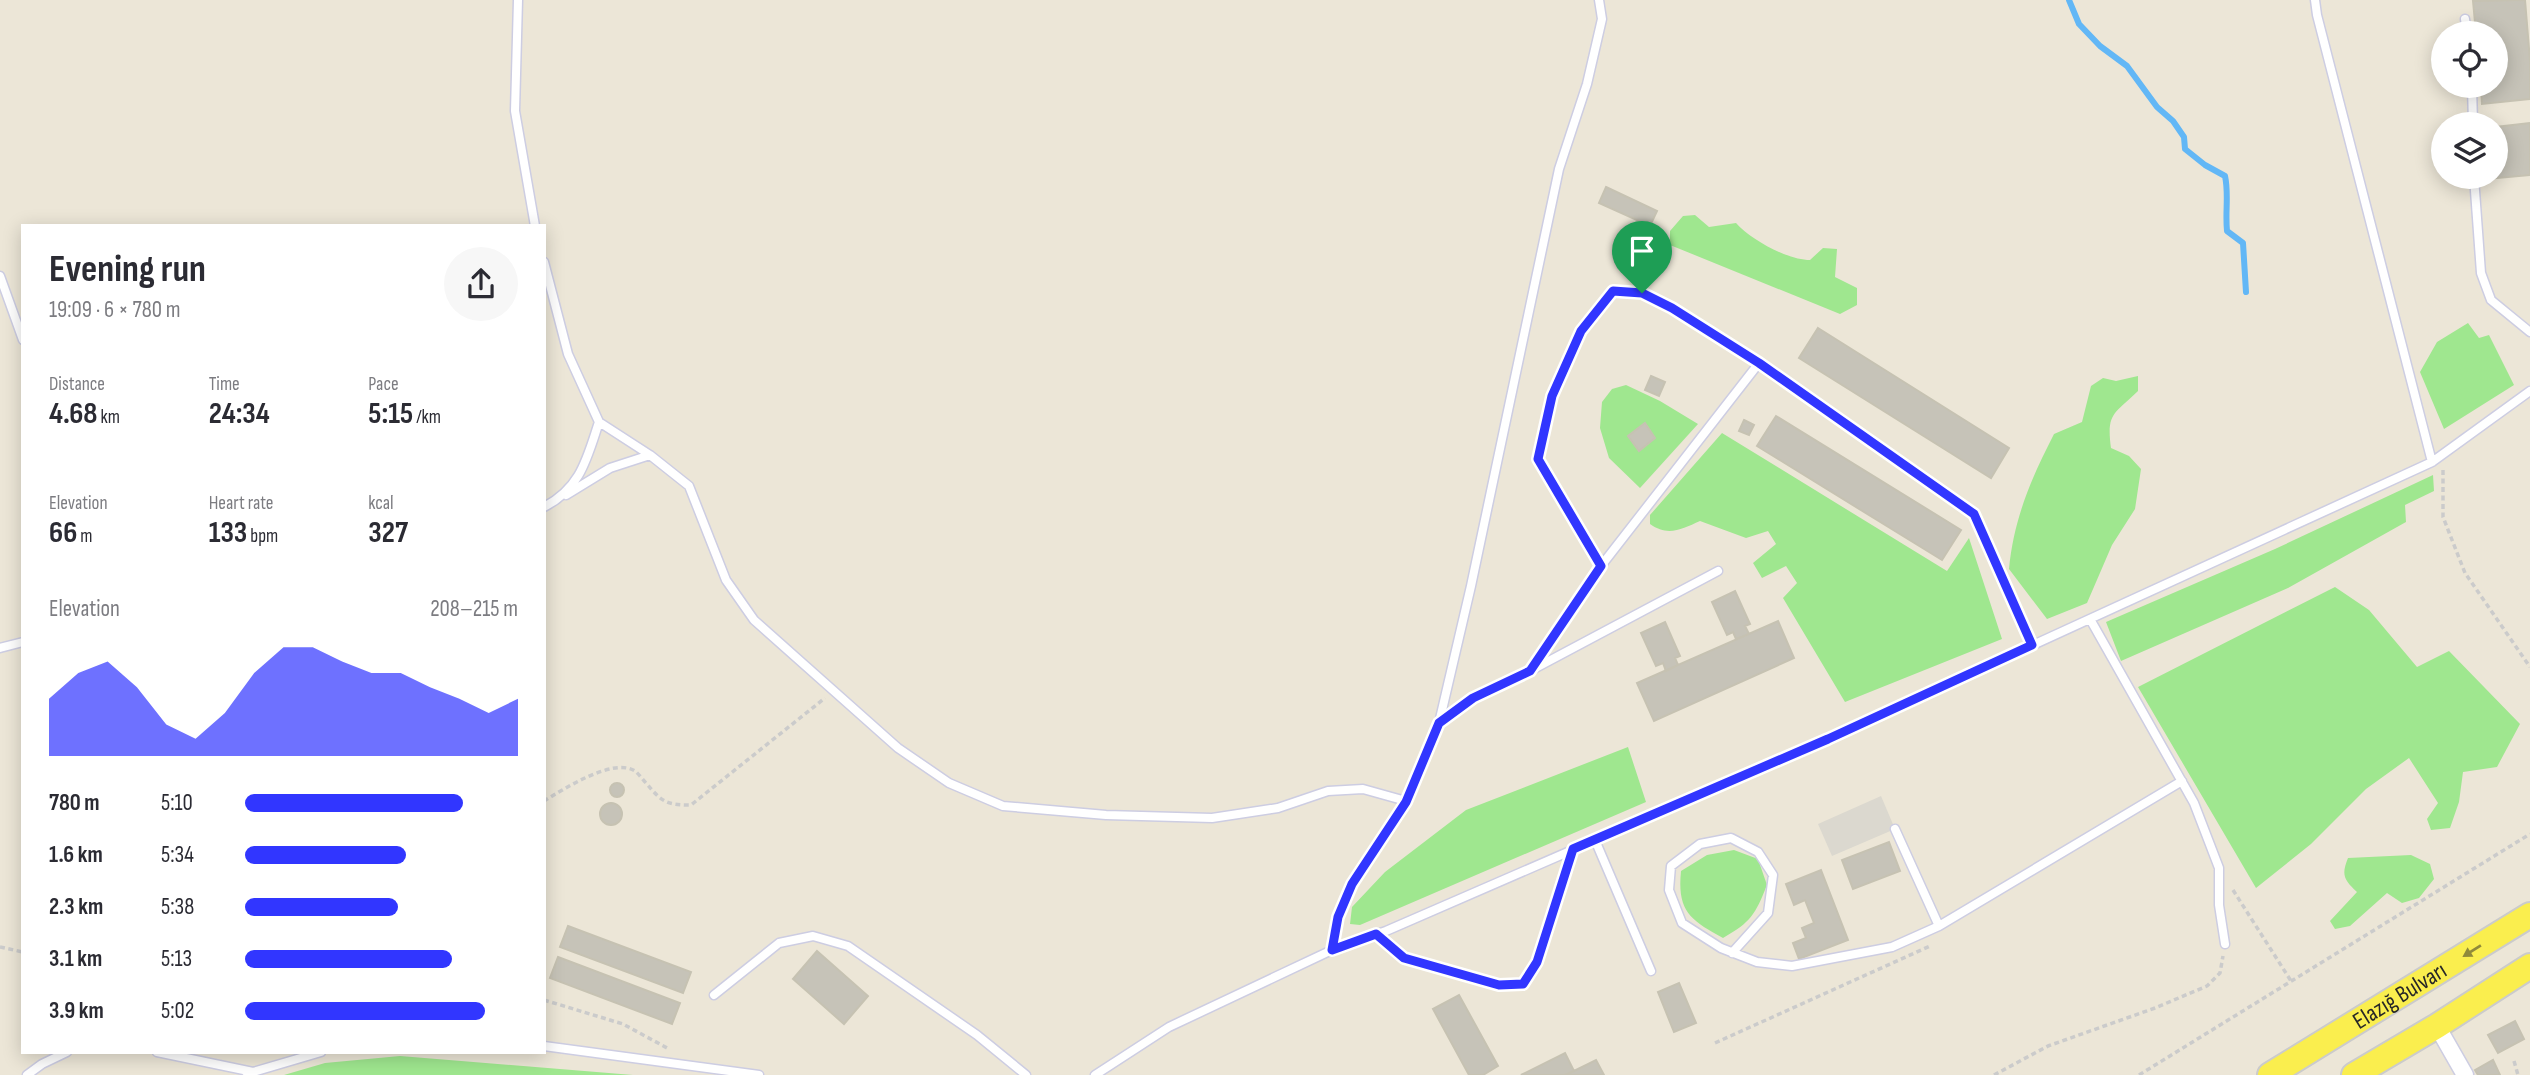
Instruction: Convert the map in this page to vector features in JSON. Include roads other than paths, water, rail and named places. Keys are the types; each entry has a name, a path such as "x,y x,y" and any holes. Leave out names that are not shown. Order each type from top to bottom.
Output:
{"main road":[{"name":"Elazığ Bulvarı","path":"2270,1075 2530,915"},
{"name":"Elazığ Bulvarı","path":"2354,1075 2530,966"}],"street":[{"path":"2437,1026 2465,1075"}],"lane":[{"path":"518,0 515,111 535,224"},
{"path":"1332,950 1338,917 1352,884 1406,802 1439,723 1474,572 1559,169 1587,84 1602,19 1599,0"},
{"path":"2315,0 2432,462"},
{"path":"2475,189 2482,273 2491,300 2530,332"},
{"path":"546,270 568,354 599,422 689,486 726,580 754,620 898,748 949,783 1003,806 1106,816 1212,818 1278,808 1328,791 1363,789 1406,802"},
{"path":"0,276 21,334"},
{"path":"1601,566 1538,459 1552,396 1581,331 1613,291 1642,293 1672,308 1759,363 1974,514 2032,645"},
{"path":"1530,671 1601,566 1759,363"},
{"path":"1095,1075 1169,1027 1332,950 1376,934 1828,739 2432,462 2530,391"},
{"path":"560,499 583,471 599,422"},
{"path":"546,506 610,468 649,455"},
{"path":"1439,723 1473,698 1530,671 1718,571"},
{"path":"2090,619 2194,803 2219,867 2219,905 2225,944"},
{"path":"0,648 21,643"},
{"path":"1732,953 1769,913 1773,875 1758,852 1731,838 1700,844 1671,866 1669,890 1682,923 1732,953 1757,962 1792,966 1892,947 1939,926 2182,781"},
{"path":"1895,829 1939,926"},
{"path":"1595,840 1651,971"},
{"path":"1376,934 1404,958 1499,985 1523,984 1537,962 1573,849"},
{"path":"714,995 779,943 813,936 848,946 977,1035 1026,1075"},
{"path":"546,1046 760,1075"},
{"path":"27,1075 63,1054"},
{"path":"168,1054 223,1064 250,1074 315,1054"}],"waterway":[{"path":"2069,0 2079,24 2100,46 2127,66 2157,107 2173,121 2184,137 2185,149 2225,176 2227,231 2243,243 2246,292"}]}
